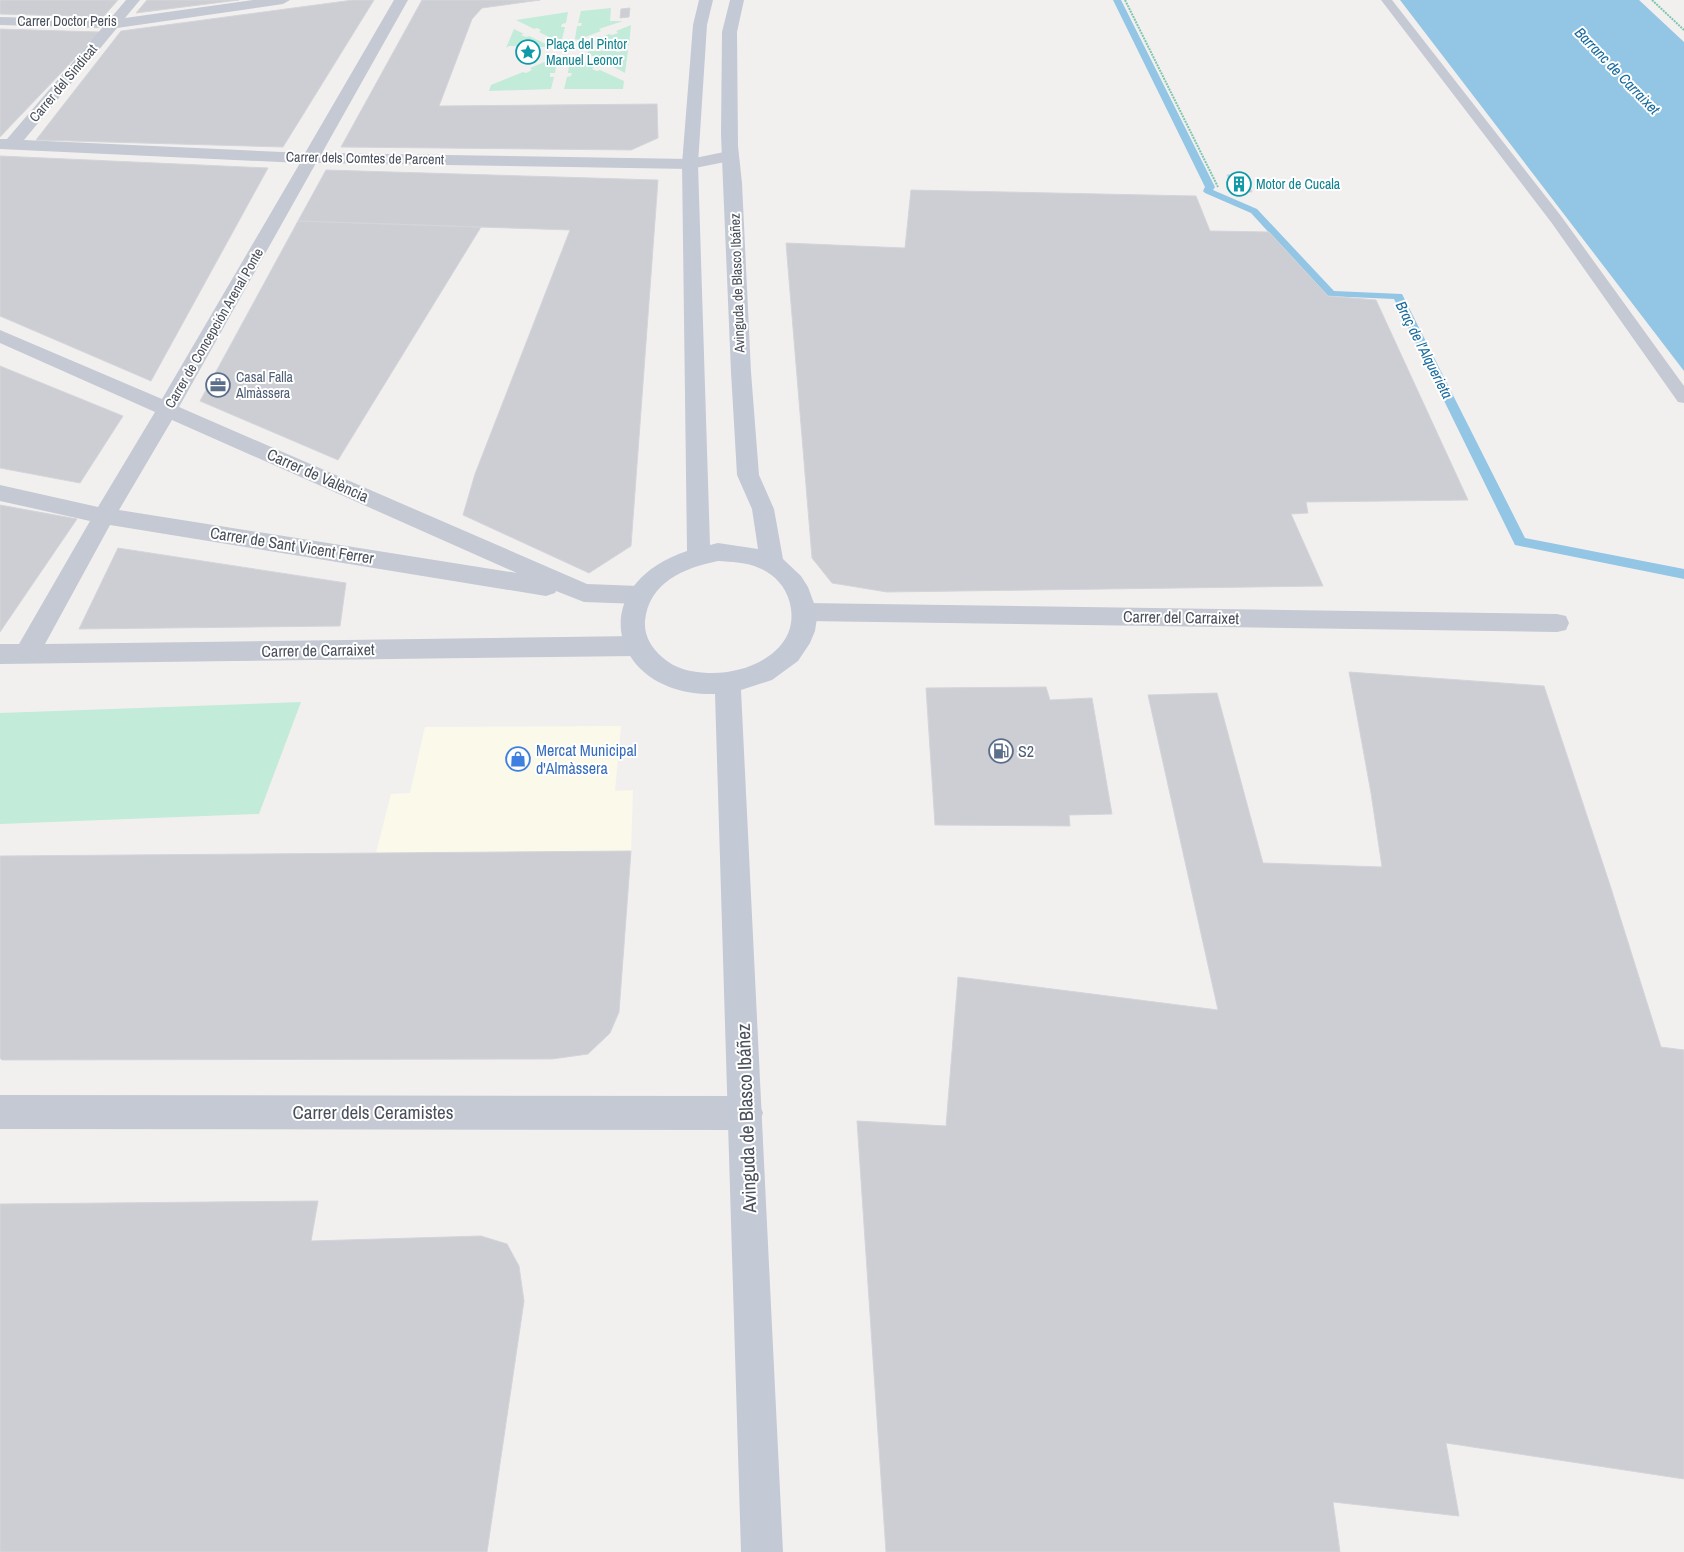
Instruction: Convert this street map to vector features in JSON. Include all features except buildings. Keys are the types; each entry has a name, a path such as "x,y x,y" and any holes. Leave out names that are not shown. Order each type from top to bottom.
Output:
{"main road":[{"path":"699,555 690,164 700,25 706,0"},
{"name":"Avinguda de Blasco Ibáñez","path":"737,0 733,8 729,38 729,156 733,183 741,372 748,475 762,509 772,564"},
{"path":"718,552 746,555 772,564 784,572 799,590 805,612 802,632 789,654 766,671 728,683 695,684 678,679 653,665 637,646 632,618 639,596 651,580 673,565 699,555 718,552"},
{"name":"Avinguda de Blasco Ibáñez","path":"728,683 762,1552"}],"street":[{"name":"Carrer del Sindicat","path":"6,144 133,0"},
{"name":"Carrer Doctor Peris","path":"0,21 112,24 114,22 283,0"},
{"name":"Carrer de Concepción Arenal Ponte","path":"26,655 401,0"},
{"name":"Carrer dels Comtes de Parcent","path":"6,144 310,158 690,164 729,156"},
{"name":"Carrer de València","path":"0,336 168,408 584,593 639,596"},
{"name":"Carrer de Sant Vicent Ferrer","path":"0,493 104,516 584,593"},
{"name":"Carrer del Carraixet","path":"805,612 1557,623"},
{"name":"Carrer de Carraixet","path":"0,654 637,646"},
{"name":"Carrer dels Ceramistes","path":"0,1112 746,1113"}],"lane":[{"path":"1386,0 1556,219 1684,398"}],"path":[{"path":"1125,0 1218,187"},
{"path":"1652,0 1684,30"}],"shaded area":[{"name":"Mercat Municipal d'Almàssera","path":"621,726 615,791 633,790 631,851 376,853 391,794 410,793 425,727"}],"green space":[{"path":"611,8 610,21 623,21 599,29 601,31 578,40 575,39 577,26 581,26 582,23 578,23 581,11"},
{"path":"568,12 566,23 562,24 561,27 565,27 562,39 557,41 539,32 541,30 534,29 516,20"},
{"path":"631,25 629,45 618,43 617,45 590,46 586,44 609,34 618,33 616,31"},
{"path":"514,29 524,34 521,35 529,36 548,45 544,47 509,46 506,48"},
{"path":"628,50 625,73 610,65 612,64 608,61 604,62 587,53 589,51 617,52"},
{"path":"554,58 557,60 555,73 550,73 550,77 554,77 551,89 489,91 491,85 523,72 526,73 532,70 530,68"},
{"path":"574,58 594,67 592,69 600,70 624,81 623,89 564,89 567,77 571,76 572,73 568,73 570,59"},
{"path":"301,702 259,814 0,824 0,713"}],"water":[{"name":"Barranc de Carraixet","path":"1400,0 1639,0 1684,42 1684,371"}],"waterway":[{"name":"Braç de l'Alquerieta","path":"1117,0 1210,187 1208,191 1254,211 1331,294 1398,296 1520,542 1684,574"}],"place":[{"name":"Plaça del Pintor Manuel Leonor","path":"528,52"},
{"name":"Motor de Cucala","path":"1239,184"},
{"name":"Casal Falla Almàssera","path":"218,385"},
{"name":"S2","path":"1001,751"},
{"name":"Mercat Municipal d'Almàssera","path":"518,759"}]}
